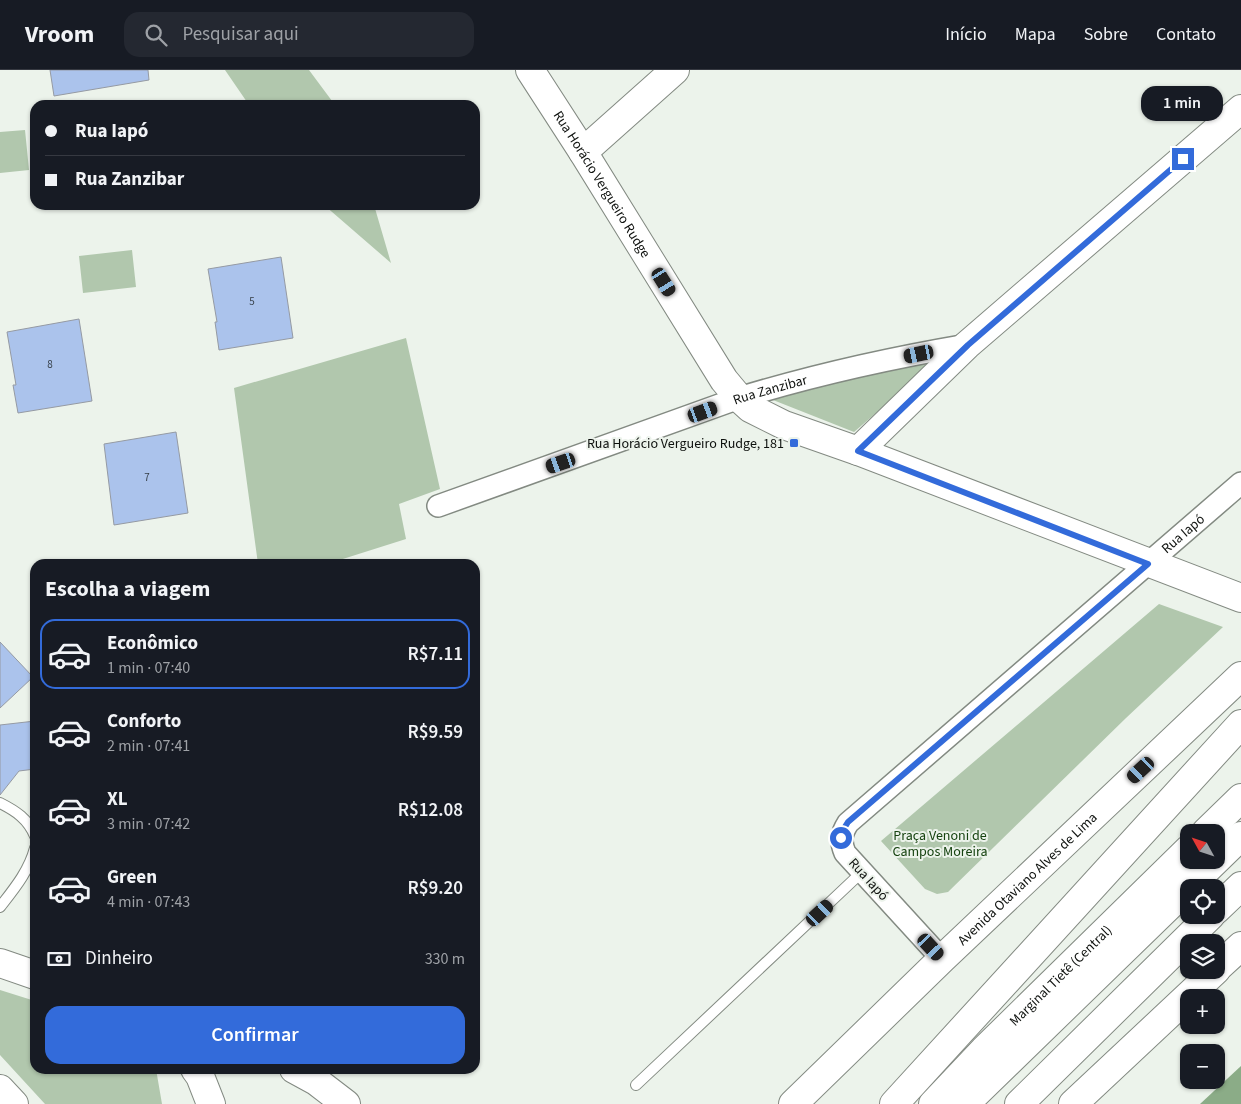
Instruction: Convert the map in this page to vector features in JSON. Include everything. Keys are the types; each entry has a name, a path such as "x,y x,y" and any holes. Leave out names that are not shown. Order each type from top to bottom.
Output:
{"main road":[{"name":"Rua Horácio Vergueiro Rudge","path":"530,70 724,380 750,408 784,425 858,451 1148,564 1241,598"},
{"path":"583,152 676,70"},
{"name":"Rua Zanzibar","path":"858,451 968,345 1241,109"},
{"name":"Avenida Otaviano Alves de Lima","path":"793,1104 942,959 1241,676"},
{"path":"894,1104 1241,724"},
{"path":"1214,824 1241,798"},
{"path":"965,1104 1241,836"},
{"name":"Marginal Tietê (Central)","path":"933,1104 984,1050 1180,858"},
{"path":"1225,901 1241,886"},
{"path":"1019,1104 1203,924"},
{"path":"1225,961 1241,946"},
{"path":"0,964 30,973"},
{"path":"1073,1104 1206,979"},
{"path":"199,1074 211,1104"},
{"path":"303,1074 316,1081 346,1104"},
{"path":"0,1089 14,1104"}],"street":[{"name":"Rua Zanzibar","path":"438,506 739,398 778,386 869,364 968,345"},
{"name":"Rua Iapó","path":"942,959 845,853 841,845 843,830 848,822 1241,483"}],"lane":[{"path":"0,803 18,813 30,824"},
{"path":"0,907 20,882 30,864"},
{"path":"636,1085 862,872"}],"green space":[{"path":"225,70 309,70 331,100 246,100"},
{"path":"25,130 29,170 0,173 0,132"},
{"path":"330,210 375,210 391,263"},
{"path":"132,250 136,287 83,293 79,256"},
{"path":"406,338 440,489 399,504 406,539 343,559 257,559 234,388"},
{"path":"930,362 913,381 854,432 773,400 857,372"},
{"name":"Praça Venoni de Campos Moreira","path":"1159,604 1223,627 1126,718 948,892 937,894 925,889 881,841"},
{"path":"0,990 30,999 30,1074 157,1074 162,1104 45,1104 0,1055"}],"shaded area":[{"path":"1241,1066 1241,1104 1200,1104 1216,1089 1225,1089 1225,1081"}],"building":[{"path":"50,70 148,70 149,80 54,96"},
{"path":"281,257 293,338 219,350 215,322 217,322 208,269"},
{"path":"79,319 92,401 18,413 13,385 16,385 7,332"},
{"path":"176,432 188,513 114,525 104,444"},
{"path":"0,642 30,674 30,680 0,708"},
{"path":"30,722 30,770 19,771 0,795 0,725"}],"place":[{"name":"Rua Horácio Vergueiro Rudge, 181","path":"794,443"}],"route":[{"path":"841,838 848,822 1148,564 858,451 968,345 1183,159"}]}
